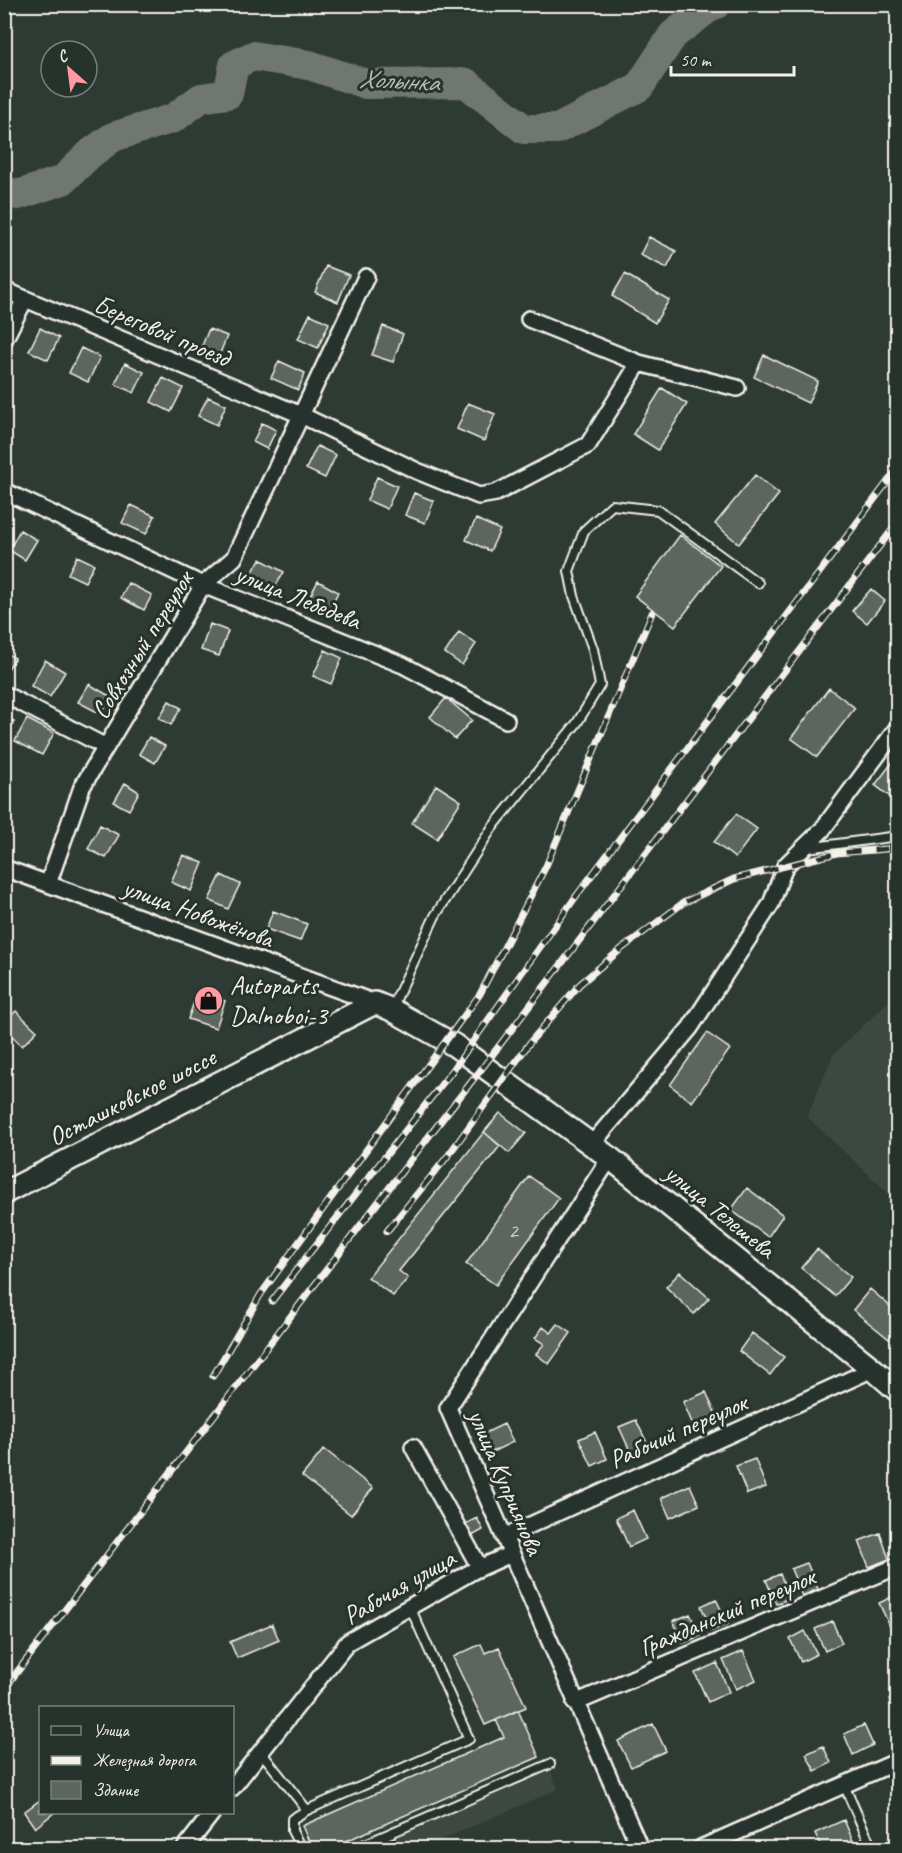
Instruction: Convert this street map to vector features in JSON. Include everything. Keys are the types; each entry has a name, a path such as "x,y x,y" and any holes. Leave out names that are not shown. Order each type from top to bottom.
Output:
{"street":[{"name":"Совхозный переулок","path":"48,884 82,787 203,585 234,558 366,277"},
{"name":"Береговой проезд","path":"4,290 301,415 417,471 479,496 496,493 588,445 639,363"},
{"path":"4,340 25,299"},
{"path":"529,319 639,363 737,388"},
{"name":"улица Лебедева","path":"4,491 203,585 403,665 507,720"},
{"path":"4,694 106,747"},
{"path":"592,1144 690,1028 771,904 784,866 822,830 897,727"},
{"name":"улица Новожёнова","path":"4,868 383,1006"},
{"name":"улица Телешева","path":"383,1006 454,1045 592,1144 873,1369 897,1391"},
{"name":"Осташковское шоссе","path":"4,1193 383,1006"},
{"name":"улица Куприянова","path":"610,1158 448,1408 640,1848"},
{"name":"Рабочий переулок","path":"504,1537 873,1369"},
{"path":"413,1447 480,1568"},
{"name":"Рабочая улица","path":"234,1786 348,1642 480,1568 511,1554"},
{"name":"Гражданский переулок","path":"575,1702 897,1566"},
{"path":"701,1848 719,1845 897,1761"},
{"path":"185,1848 211,1814"}],"lane":[{"path":"383,1006 435,916 492,828 577,723 600,685 593,650 574,596 569,571 585,531 612,505 658,510 758,583"},
{"path":"803,848 897,836"},
{"path":"301,1848 292,1831 292,1819 307,1810 469,1739 410,1607"},
{"path":"261,1752 307,1810"},
{"path":"356,1848 550,1764"},
{"path":"844,1785 872,1848"}],"shaded area":[{"path":"897,993 897,1201 807,1117 833,1055"},
{"path":"550,1770 558,1789 423,1848 371,1848"}],"building":[{"path":"649,237 676,251 667,268 640,255"},
{"path":"326,266 349,275 338,302 315,292"},
{"path":"625,274 669,300 655,323 612,296"},
{"path":"310,314 329,323 318,348 298,339"},
{"path":"383,326 403,334 393,362 372,355"},
{"path":"40,328 59,338 48,360 29,351"},
{"path":"209,329 227,336 219,356 201,348"},
{"path":"81,348 100,357 88,382 69,373"},
{"path":"764,355 818,381 808,403 754,377"},
{"path":"279,361 305,373 298,390 271,378"},
{"path":"125,363 144,372 134,393 115,384"},
{"path":"163,378 183,388 171,412 151,402"},
{"path":"662,388 687,404 658,450 633,434"},
{"path":"208,397 226,405 217,425 198,416"},
{"path":"468,403 495,414 484,441 457,429"},
{"path":"262,423 276,430 267,449 253,442"},
{"path":"317,446 336,455 325,478 306,469"},
{"path":"755,475 779,494 739,544 715,524"},
{"path":"377,477 397,486 387,509 367,500"},
{"path":"414,493 434,501 425,523 405,515"},
{"path":"131,505 155,516 146,534 122,523"},
{"path":"476,519 500,530 490,551 466,540"},
{"path":"20,530 37,540 25,560 9,550"},
{"path":"680,535 721,566 675,626 635,596"},
{"path":"77,556 94,564 85,582 68,574"},
{"path":"260,559 284,572 272,592 249,579"},
{"path":"318,581 338,592 327,615 306,604"},
{"path":"128,583 152,595 144,610 121,598"},
{"path":"871,589 885,601 867,623 852,611"},
{"path":"210,624 228,631 219,656 201,650"},
{"path":"459,632 476,644 462,665 445,653"},
{"path":"325,650 342,658 331,684 313,676"},
{"path":"4,652 15,658 4,675"},
{"path":"45,660 65,672 50,697 31,686"},
{"path":"89,684 111,697 101,714 78,702"},
{"path":"829,688 855,708 817,757 791,738"},
{"path":"446,698 472,720 455,739 430,717"},
{"path":"169,701 181,708 171,725 159,718"},
{"path":"4,716 14,721 4,738"},
{"path":"27,719 54,733 42,755 15,741"},
{"path":"149,737 165,746 155,763 139,754"},
{"path":"898,755 898,801 897,802 875,785"},
{"path":"125,783 139,792 129,810 114,802"},
{"path":"436,785 461,801 437,839 412,823"},
{"path":"736,814 757,829 735,858 714,842"},
{"path":"100,825 119,835 106,858 88,849"},
{"path":"183,855 203,863 191,891 171,882"},
{"path":"221,875 240,884 228,909 209,900"},
{"path":"273,911 307,924 300,941 266,929"},
{"path":"198,991 225,1001 216,1028 188,1019"},
{"path":"16,1011 37,1031 22,1046 4,1028 4,1022"},
{"path":"707,1033 730,1049 692,1102 670,1085"},
{"path":"500,1113 526,1133 509,1153 484,1132"},
{"path":"484,1132 500,1146 399,1271 408,1278 393,1296 368,1277"},
{"path":"529,1176 559,1198 496,1285 466,1264"},
{"path":"747,1188 783,1215 768,1237 731,1210"},
{"path":"817,1249 851,1277 835,1296 801,1268"},
{"path":"680,1272 709,1298 694,1314 666,1287"},
{"path":"870,1289 898,1313 898,1329 889,1339 853,1310"},
{"path":"558,1324 571,1333 549,1364 536,1354 544,1344 535,1338 543,1327 551,1333"},
{"path":"752,1333 784,1357 770,1375 739,1351"},
{"path":"706,1392 717,1417 694,1427 683,1402"},
{"path":"636,1420 648,1445 631,1453 619,1427"},
{"path":"504,1424 513,1442 492,1452 483,1434"},
{"path":"595,1432 607,1459 592,1466 579,1439"},
{"path":"324,1449 373,1488 351,1515 302,1476"},
{"path":"755,1459 766,1487 747,1494 736,1466"},
{"path":"690,1485 699,1505 670,1518 661,1498"},
{"path":"633,1510 646,1539 629,1547 616,1518"},
{"path":"477,1518 483,1530 470,1537 463,1525"},
{"path":"880,1533 889,1559 869,1567 859,1541"},
{"path":"807,1563 818,1589 802,1596 791,1569"},
{"path":"780,1574 790,1598 776,1604 766,1580"},
{"path":"896,1595 898,1631 893,1633 879,1603"},
{"path":"716,1599 728,1624 712,1631 701,1606"},
{"path":"690,1614 700,1636 683,1643 673,1621"},
{"path":"832,1621 842,1643 825,1651 815,1629"},
{"path":"272,1624 279,1640 237,1658 230,1642"},
{"path":"805,1631 817,1654 801,1662 790,1639"},
{"path":"481,1644 485,1653 499,1647 526,1707 485,1725 453,1657"},
{"path":"743,1651 756,1680 736,1689 723,1660"},
{"path":"717,1663 729,1692 708,1702 695,1673"},
{"path":"518,1710 539,1757 330,1848 312,1848 302,1826 504,1737 496,1720"},
{"path":"653,1724 666,1751 631,1767 618,1741"},
{"path":"864,1725 873,1745 853,1755 844,1734"},
{"path":"823,1746 831,1763 815,1771 806,1754"},
{"path":"39,1801 39,1814 52,1814 35,1828 24,1812"},
{"path":"844,1820 856,1848 822,1848 815,1833"}],"waterway":[{"name":"Холынка","path":"4,191 18,195 63,180 91,153 113,137 174,118 201,98 228,94 234,65 253,56 309,65 366,84 466,83 524,129 557,129 639,87 673,35 716,4"}],"railway":[{"path":"272,1301 452,1071 577,895 898,468"},
{"path":"4,1689 483,1067 898,522"},
{"path":"213,1376 261,1294 480,994 546,866 652,613"},
{"path":"387,1231 447,1157 531,1041 580,984 620,950 683,903 734,879 837,853 898,848"}],"place":[{"name":"Autoparts Dalnoboi-3","path":"209,1000"}]}
